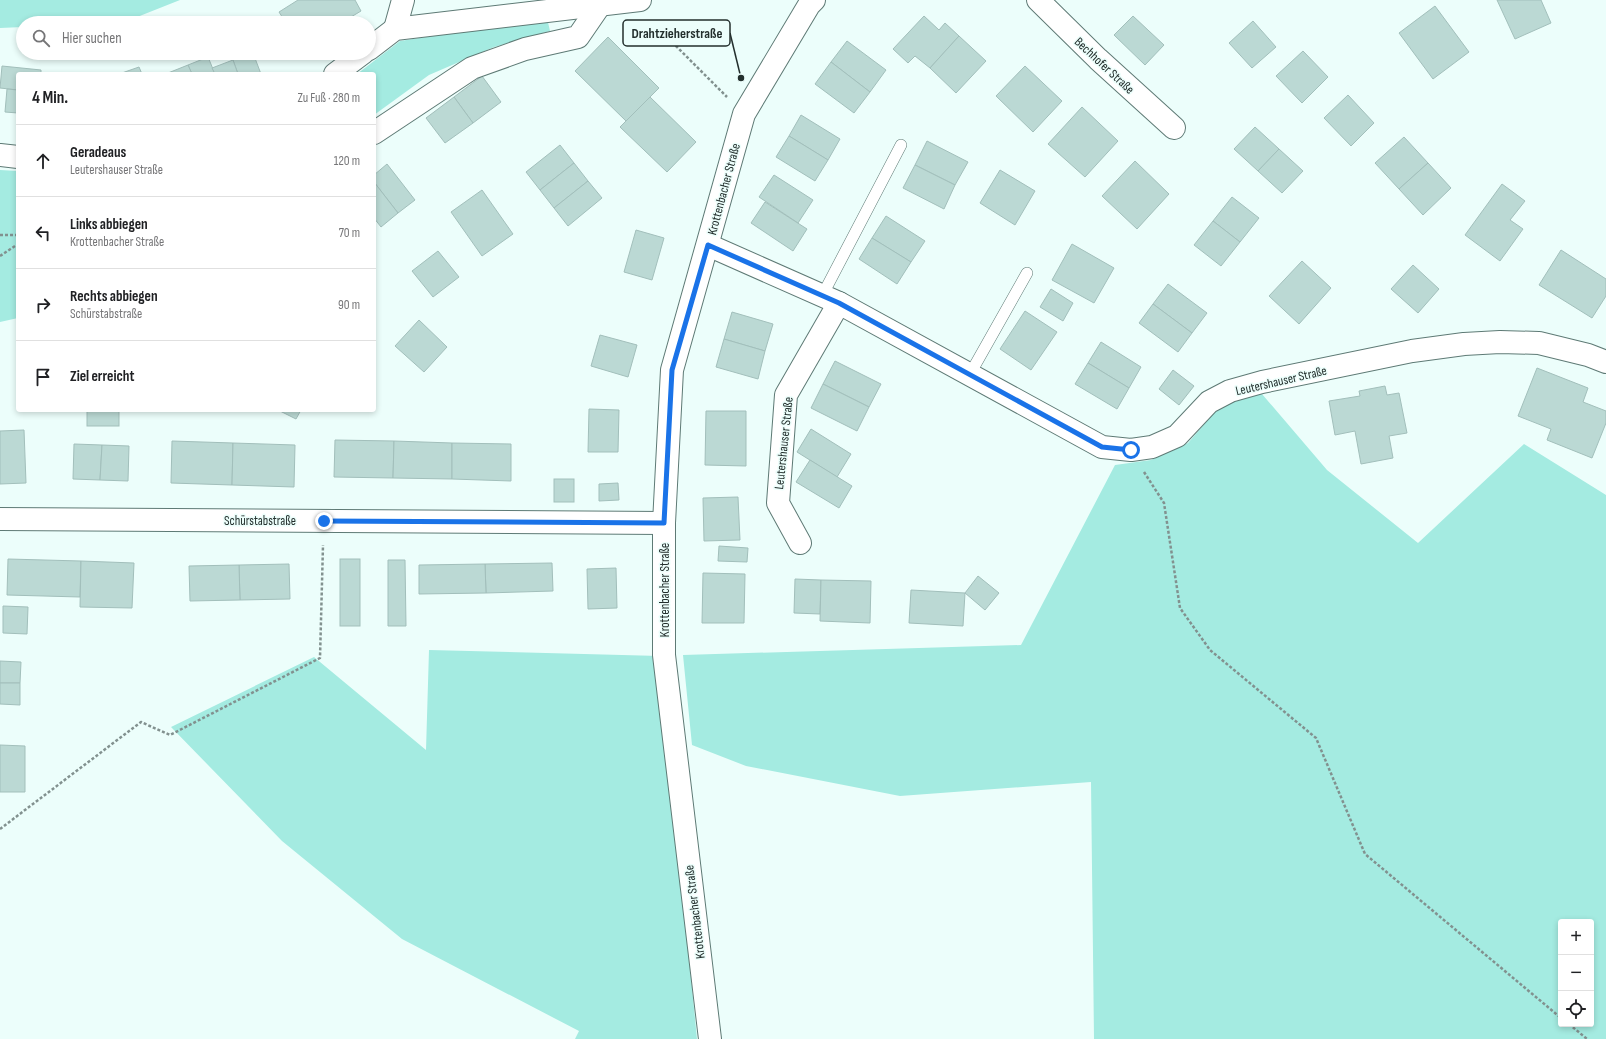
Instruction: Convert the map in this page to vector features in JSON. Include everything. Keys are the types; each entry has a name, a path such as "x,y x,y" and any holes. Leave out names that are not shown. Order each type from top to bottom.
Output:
{"street":[{"path":"396,29 403,0"},
{"name":"Bechhofer Straße","path":"1038,0 1098,59 1174,128"},
{"path":"376,44 396,29 635,1"},
{"name":"Krottenbacher Straße","path":"710,1039 664,655 664,523 672,370 744,114 808,2"},
{"path":"376,132 472,68 525,49 578,37 600,5"},
{"path":"338,72 354,60"},
{"path":"0,155 16,157"},
{"name":"Leutershauser Straße","path":"708,245 830,299 1102,447 1131,450 1152,447 1177,436 1209,402 1230,391 1262,382 1412,351 1464,344 1500,342 1539,343 1606,362"},
{"name":"Leutershauser Straße","path":"800,543 778,503 786,395 830,299"},
{"name":"Schürstabstraße","path":"0,519 664,523"}],"lane":[{"name":"Leutershauser Straße","path":"830,299 901,145"},
{"path":"970,374 1027,273"}],"path":[{"path":"635,1 744,114"},
{"path":"0,235 16,235"},
{"path":"0,256 16,245"},
{"path":"1131,450 1164,503 1180,608 1210,650 1316,738 1365,854 1558,1015"},
{"path":"0,829 140,722 170,735 320,658 324,521"},
{"path":"1572,1027 1586,1039"}],"shaded area":[{"path":"0,0 180,0 140,16 16,16 16,27 0,28"},
{"path":"547,18 550,31 494,47 429,75 376,114 376,72 360,72 400,41"},
{"path":"0,170 16,171 16,318 0,322"},
{"path":"1262,394 1327,470 1418,543 1524,444 1606,495 1606,1039 1094,1039 1091,782 900,796 746,766 692,745 683,655 1021,645 1115,465 1151,460 1188,443 1225,400"},
{"path":"429,650 660,656 697,1039 575,1039 579,1031 402,939 282,841 171,727 314,657 426,750"}],"building":[{"path":"298,0 355,0 361,11 353,16 282,16 279,12"},
{"path":"1497,0 1541,0 1551,23 1515,39"},
{"path":"1435,6 1469,52 1433,79 1399,33"},
{"path":"924,16 939,30 945,23 959,36 930,68 915,56 908,63 893,49"},
{"path":"1133,16 1164,45 1145,65 1114,35"},
{"path":"1253,21 1276,47 1252,68 1229,43"},
{"path":"959,36 986,61 956,93 930,68"},
{"path":"608,37 659,88 626,121 575,71"},
{"path":"847,41 886,70 870,92 831,62"},
{"path":"1303,51 1328,77 1302,103 1276,76"},
{"path":"200,60 209,60 214,72 191,72 188,65"},
{"path":"233,60 256,60 260,72 237,72"},
{"path":"233,60 237,72 214,72 212,68"},
{"path":"831,62 870,92 854,113 815,84"},
{"path":"188,65 191,72 170,72"},
{"path":"2,66 41,70 41,72 16,72 16,90 0,88"},
{"path":"1025,66 1062,101 1033,132 996,96"},
{"path":"139,67 141,72 125,72"},
{"path":"482,76 501,102 473,123 454,97"},
{"path":"7,89 16,90 16,113 5,112"},
{"path":"1348,95 1374,123 1351,146 1324,118"},
{"path":"454,97 473,123 445,143 426,118"},
{"path":"650,97 696,142 667,172 620,127"},
{"path":"1082,107 1118,141 1085,177 1048,144"},
{"path":"801,115 840,139 828,160 789,136"},
{"path":"1255,127 1279,149 1258,171 1234,149"},
{"path":"789,136 828,160 815,181 776,157"},
{"path":"1404,137 1428,163 1399,189 1375,163"},
{"path":"927,141 968,162 955,185 915,165"},
{"path":"560,145 574,163 540,190 526,172"},
{"path":"1279,149 1303,171 1282,193 1258,171"},
{"path":"1135,161 1169,194 1137,229 1102,196"},
{"path":"574,163 588,181 554,208 540,190"},
{"path":"1428,163 1451,188 1423,215 1399,189"},
{"path":"387,164 415,200 398,213 376,185 376,173"},
{"path":"915,165 955,185 944,209 903,188"},
{"path":"1000,170 1035,191 1015,225 980,203"},
{"path":"774,175 813,200 798,223 759,197"},
{"path":"588,181 602,198 568,226 554,208"},
{"path":"1502,184 1525,201 1510,220 1523,229 1500,261 1465,235"},
{"path":"376,185 398,213 381,227 376,221"},
{"path":"482,190 513,234 482,256 451,212"},
{"path":"1232,197 1259,218 1240,242 1213,221"},
{"path":"765,202 807,229 793,251 751,223"},
{"path":"886,216 925,241 911,262 872,238"},
{"path":"1213,221 1240,242 1221,266 1194,245"},
{"path":"636,230 664,238 652,280 624,272"},
{"path":"872,238 911,262 897,284 859,259"},
{"path":"1072,244 1114,268 1094,303 1052,280"},
{"path":"1561,250 1606,279 1606,296 1592,318 1539,285"},
{"path":"438,251 459,277 433,297 412,271"},
{"path":"1302,261 1331,288 1299,324 1269,296"},
{"path":"1413,265 1439,289 1418,313 1391,289"},
{"path":"1168,284 1207,313 1192,333 1153,304"},
{"path":"1051,289 1073,303 1063,321 1040,307"},
{"path":"1153,304 1192,333 1178,352 1139,323"},
{"path":"1025,311 1057,332 1031,370 1000,349"},
{"path":"732,312 773,324 765,351 724,339"},
{"path":"419,320 447,347 424,372 395,346"},
{"path":"600,335 637,345 628,377 591,366"},
{"path":"724,339 765,351 758,379 716,367"},
{"path":"1101,342 1141,367 1129,388 1088,363"},
{"path":"835,361 881,384 869,407 823,384"},
{"path":"1088,363 1129,388 1117,409 1075,384"},
{"path":"1537,368 1588,388 1583,402 1606,411 1606,423 1592,458 1547,440 1551,429 1518,416"},
{"path":"1173,370 1194,386 1179,405 1159,389"},
{"path":"823,384 869,407 857,431 811,408"},
{"path":"1385,386 1387,395 1399,393 1407,433 1389,436 1393,458 1361,464 1355,431 1335,435 1329,401 1360,396 1359,391"},
{"path":"589,409 619,410 618,452 588,452"},
{"path":"706,411 746,411 746,466 705,465"},
{"path":"87,412 119,412 119,426 87,426"},
{"path":"282,412 300,412 296,419"},
{"path":"811,429 851,454 837,477 797,452"},
{"path":"24,430 26,483 0,484 0,431"},
{"path":"335,440 394,441 393,478 334,477"},
{"path":"172,441 233,443 232,485 171,483"},
{"path":"394,441 452,443 452,479 393,478"},
{"path":"233,443 295,445 294,487 232,485"},
{"path":"452,443 511,444 511,481 452,479"},
{"path":"74,444 102,445 100,480 73,479"},
{"path":"102,445 129,446 128,481 100,480"},
{"path":"810,460 852,486 839,508 796,482"},
{"path":"554,479 574,479 574,502 554,502"},
{"path":"618,483 619,500 599,501 599,484"},
{"path":"738,497 740,540 704,541 703,498"},
{"path":"719,546 748,548 747,562 718,561"},
{"path":"8,559 81,561 80,597 7,595"},
{"path":"340,559 360,559 360,626 340,626"},
{"path":"388,560 405,560 406,626 388,626"},
{"path":"81,561 134,563 132,608 80,607"},
{"path":"552,563 553,591 486,593 485,564"},
{"path":"289,564 290,599 240,600 239,565"},
{"path":"485,564 486,593 419,594 419,565"},
{"path":"239,565 240,600 190,601 189,566"},
{"path":"616,568 617,608 588,609 587,569"},
{"path":"703,573 745,574 744,623 702,623"},
{"path":"978,576 999,593 985,610 965,593"},
{"path":"795,579 821,580 820,614 794,613"},
{"path":"821,580 871,581 870,623 820,621"},
{"path":"911,590 965,593 963,626 909,623"},
{"path":"3,606 28,607 27,634 3,633"},
{"path":"0,661 21,662 20,683 0,683"},
{"path":"0,683 20,683 20,705 0,704"},
{"path":"0,745 25,746 25,792 0,792"}],"place":[{"name":"Drahtzieherstraße","path":"741,78"}],"route":[{"path":"324,521 664,523 672,370 708,245 839,303 1102,447 1131,450"}]}
